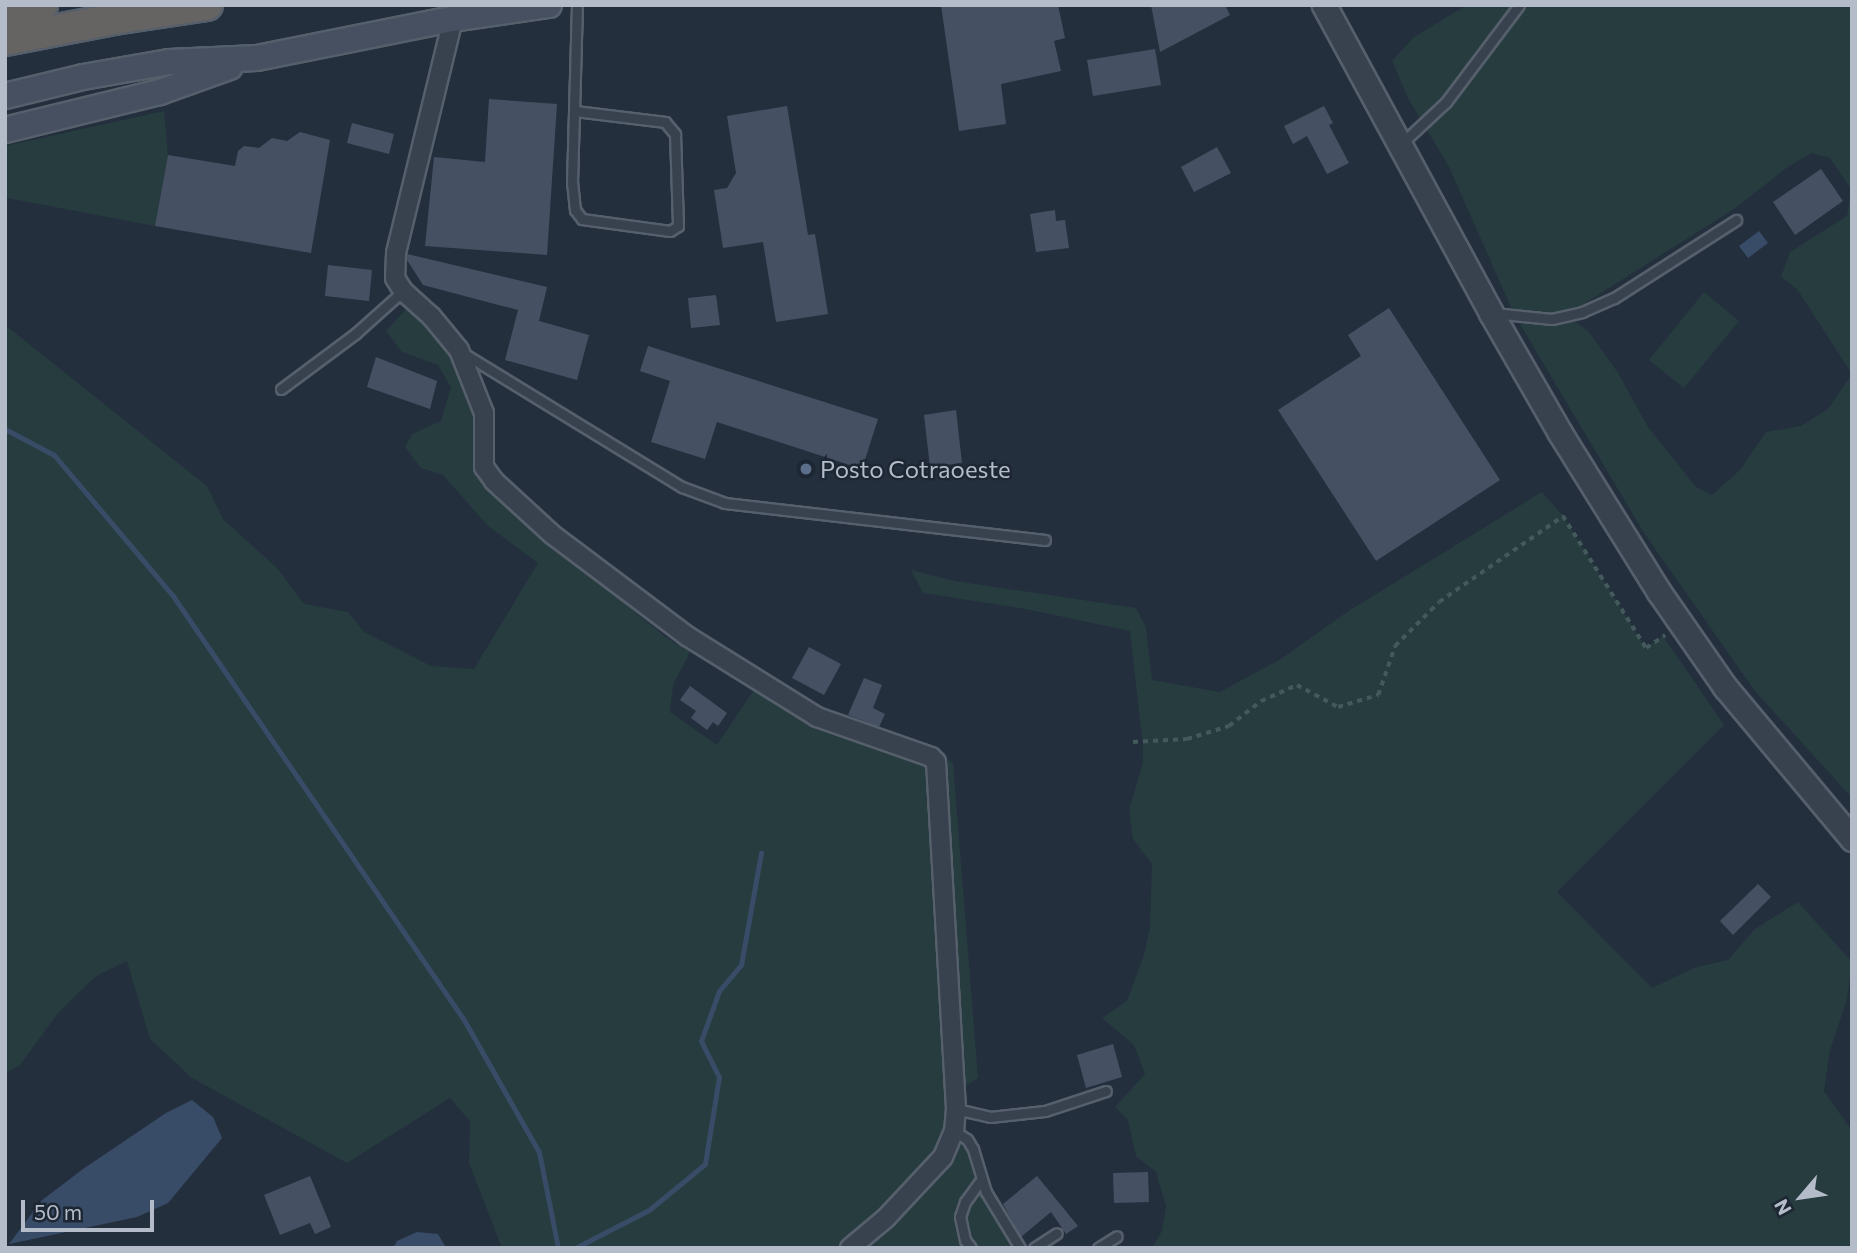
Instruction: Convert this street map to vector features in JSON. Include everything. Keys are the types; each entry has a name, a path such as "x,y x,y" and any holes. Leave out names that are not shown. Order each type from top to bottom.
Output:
{"highway":[{"path":"5,13 42,5"},
{"path":"5,40 207,5"}],"main road":[{"path":"5,130 160,92 257,58 453,19 549,5"},
{"path":"5,96 83,77 169,62 257,58"}],"street":[{"path":"1324,5 1491,313 1560,433 1681,623 1726,687 1852,839"},
{"path":"453,19 396,253 395,278 403,291 431,316 459,350 484,413 484,467 494,481 553,535 687,636 817,717 932,757 936,762 956,1109 954,1130 943,1157 886,1218 850,1248"}],"lane":[{"path":"575,111 665,122 675,134 678,226 670,231 582,219 575,210 572,183 578,5"},
{"path":"1400,145 1446,102 1519,5"},
{"path":"1491,313 1552,319 1582,312 1615,298 1736,220"},
{"path":"281,389 356,333 403,291"},
{"path":"459,350 682,487 725,503 1045,540"},
{"path":"956,1109 990,1117 1045,1111 1106,1091"},
{"path":"954,1130 967,1139 973,1149 981,1180 1016,1247"},
{"path":"967,1246 960,1217 965,1202 981,1180"},
{"path":"1034,1248 1058,1233"},
{"path":"1098,1248 1117,1236"}],"path":[{"path":"1133,742 1187,739 1230,726 1261,701 1297,685 1338,707 1378,695 1395,646 1439,602 1563,516 1646,648 1681,623"}],"green space":[{"path":"1467,5 1852,5 1852,374 1852,798 1755,691 1644,533 1514,314 1449,167 1409,100 1392,61 1414,37","holes":["1812,153 1830,158 1851,189 1847,216 1790,252 1781,277 1797,289 1852,374 1828,409 1801,426 1766,432 1740,470 1712,495 1696,487 1648,427 1618,373 1589,332 1566,315 1734,209 1789,166"]},
{"path":"164,111 168,155 155,226 7,198 5,207 5,146"},
{"path":"1704,292 1739,321 1684,388 1649,360"},
{"path":"408,307 426,319 451,354 478,410 481,473 551,544 667,638 690,652 673,685 670,712 717,745 755,688 939,754 953,763 978,1078 967,1085 963,1080 963,1133 975,1180 1014,1248 502,1248 469,1163 470,1121 450,1098 347,1163 192,1078 150,1039 127,961 96,976 58,1013 20,1065 5,1073 5,325 207,486 223,519 277,568 304,604 348,612 364,632 431,666 474,669 538,563 488,526 443,475 421,468 405,447 412,434 441,421 451,387 438,365 402,352 386,331"},
{"path":"1542,492 1563,516 1646,648 1663,636 1724,725 1557,892 1652,988 1694,968 1728,960 1755,929 1798,902 1852,962 1847,999 1830,1050 1824,1091 1852,1131 1852,1248 1152,1248 1162,1231 1166,1206 1156,1172 1136,1156 1128,1120 1115,1107 1145,1074 1134,1045 1102,1018 1127,1001 1144,955 1150,927 1152,864 1133,839 1129,809 1143,763 1130,631 1026,609 923,593 911,570 955,581 1136,608 1146,628 1152,680 1220,692 1281,659 1347,612"}],"water":[{"path":"1759,231 1768,243 1748,258 1739,246"},
{"path":"192,1100 213,1117 222,1138 168,1203 137,1217 9,1244 41,1201 166,1113"},
{"path":"417,1232 438,1234 446,1248 393,1248 397,1241"}],"building":[{"path":"941,5 1058,5 1065,38 1054,41 1061,71 1001,84 1006,124 959,131"},
{"path":"1151,5 1225,5 1230,15 1160,52"},
{"path":"1155,49 1161,85 1093,96 1087,60"},
{"path":"489,99 557,104 547,255 425,246 434,157 485,162"},
{"path":"787,106 808,235 815,234 828,314 776,322 763,242 723,248 714,190 727,188 736,173 727,116"},
{"path":"1324,106 1333,123 1329,125 1349,163 1327,174 1307,136 1293,144 1284,126"},
{"path":"352,123 394,134 389,154 347,143"},
{"path":"300,132 330,140 311,253 155,226 168,155 235,166 238,151 244,146 259,148 272,138 287,141"},
{"path":"1217,147 1231,173 1194,192 1181,167"},
{"path":"1821,169 1843,201 1795,235 1773,202"},
{"path":"1055,210 1056,221 1065,220 1069,248 1036,252 1030,214"},
{"path":"407,254 547,287 539,321 589,335 577,380 505,360 518,310 423,285 407,260"},
{"path":"328,265 372,270 369,301 325,296"},
{"path":"716,295 720,325 691,328 688,298"},
{"path":"1389,308 1500,480 1376,561 1278,410 1361,356 1348,335"},
{"path":"648,346 878,419 862,469 717,422 705,459 651,442 670,381 640,371"},
{"path":"376,357 437,381 430,409 367,387"},
{"path":"956,410 962,463 930,467 924,415"},
{"path":"809,647 841,664 824,695 792,678"},
{"path":"864,678 882,685 873,708 885,714 879,727 848,715"},
{"path":"690,686 727,713 718,726 713,722 707,730 691,718 696,711 680,700"},
{"path":"1758,884 1771,897 1733,935 1720,921"},
{"path":"1113,1044 1122,1077 1086,1088 1077,1055"},
{"path":"1148,1172 1149,1202 1114,1203 1113,1173"},
{"path":"310,1176 331,1227 315,1234 310,1223 280,1235 264,1195"},
{"path":"1037,1176 1078,1226 1066,1234 1051,1212 1021,1237 1003,1204"}],"waterway":[{"path":"5,429 54,455 173,596 464,1020 539,1152 558,1248"},
{"path":"575,1248 649,1210 705,1164 719,1077 701,1041 719,991 741,965 761,853"}],"place":[{"name":"Posto Cotraoeste","path":"806,469"}]}
